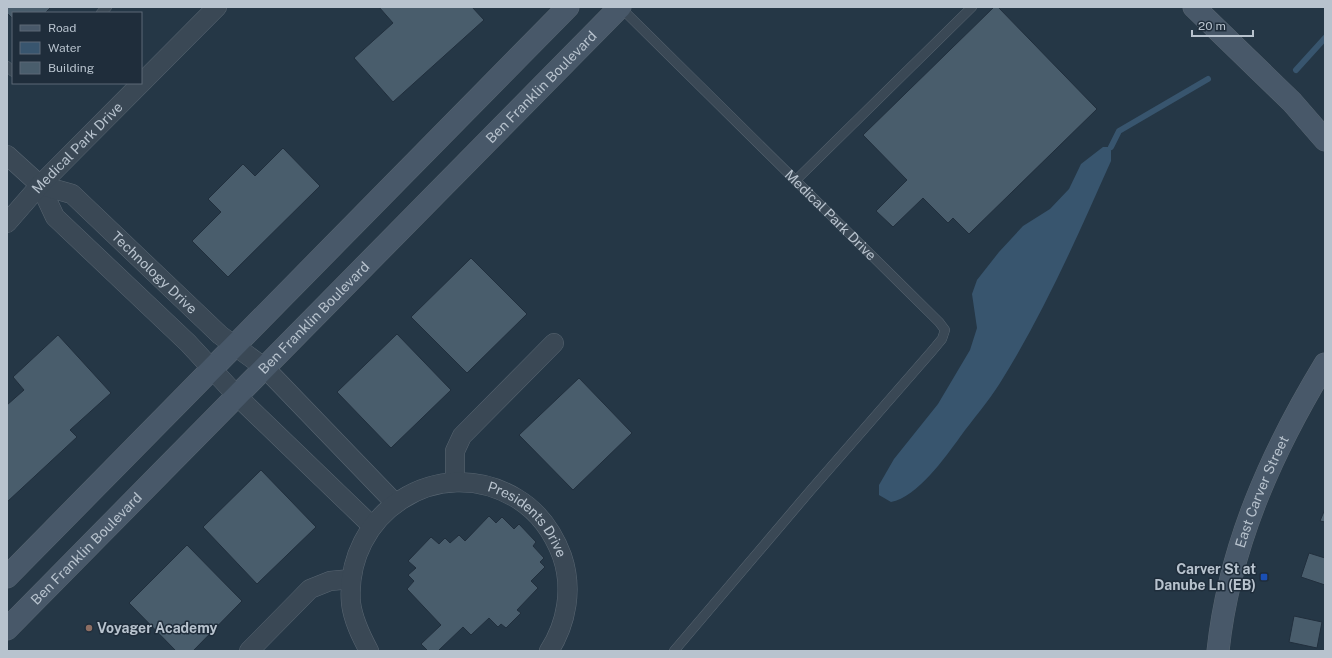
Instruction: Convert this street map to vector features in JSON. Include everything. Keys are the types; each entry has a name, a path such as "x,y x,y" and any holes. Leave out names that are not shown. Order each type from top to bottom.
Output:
{"street":[{"name":"Medical Park Drive","path":"145,72 217,7"},
{"path":"7,577 568,7"},
{"name":"Ben Franklin Boulevard","path":"7,629 266,368 620,7"},
{"path":"1194,7 1292,102 1325,130"},
{"name":"Medical Park Drive","path":"7,223 40,185 134,84"},
{"path":"1292,102 1325,140"},
{"name":"Technology Drive","path":"7,155 40,185 55,217 188,343 237,396"},
{"name":"Technology Drive","path":"40,185 72,194 220,335 266,368"},
{"path":"455,482 455,451 462,436 554,343"},
{"name":"East Carver Street","path":"1218,651 1228,588 1250,512 1282,438 1325,364"},
{"path":"266,368 395,503"},
{"path":"237,396 372,526"},
{"name":"Presidents Drive","path":"369,651 357,628 352,604 352,579 355,560 362,542 372,526 395,503 434,485 455,482 480,484 504,491 525,504 544,522 557,543 565,566 568,591 565,616 556,640 549,651"},
{"path":"249,651 310,589 330,581 352,579"}],"lane":[{"name":"Medical Park Drive","path":"620,7 939,322 945,330 942,339 674,651"},
{"path":"796,180 972,7"}],"water":[{"path":"1103,147 1111,147 1111,161 1073,246 1031,329 991,397 930,476 911,493 901,499 891,502 879,495 879,485 894,459 938,404 970,350 977,328 972,294 977,280 999,252 1023,226 1050,209 1069,189 1081,164"}],"building":[{"path":"7,7 51,7 46,12 12,12 12,18 7,13"},
{"path":"379,7 472,7 484,20 393,102 354,58 393,23"},
{"path":"994,7 998,7 1097,109 969,234 953,218 948,223 923,198 893,227 876,211 907,180 863,135"},
{"path":"283,148 320,186 228,277 192,241 221,212 208,199 243,164 255,176"},
{"path":"471,258 527,314 467,373 411,317"},
{"path":"397,334 451,390 391,448 337,392"},
{"path":"58,335 111,393 70,430 77,437 7,502 7,405 24,390 13,377"},
{"path":"579,378 632,433 573,490 519,435"},
{"path":"261,470 316,527 257,584 203,527"},
{"path":"1325,509 1325,522 1320,521"},
{"path":"489,516 496,523 502,517 514,529 519,524 536,542 533,546 544,558 540,562 545,567 531,581 538,588 517,610 521,613 506,628 501,624 498,627 489,618 471,635 463,627 438,651 428,651 421,644 441,625 407,589 414,581 408,575 416,568 408,561 431,537 439,544 445,538 450,543 459,535 465,541"},
{"path":"187,545 242,601 193,651 176,651 129,603"},
{"path":"1309,553 1325,558 1325,585 1301,577"},
{"path":"1294,616 1322,622 1317,648 1289,642"}],"waterway":[{"path":"1296,70 1325,38"},
{"path":"1111,147 1119,131 1208,79"}],"place":[{"name":"Carver St at Danube Ln (EB)","path":"1264,577"},
{"name":"Voyager Academy","path":"89,628"}]}
